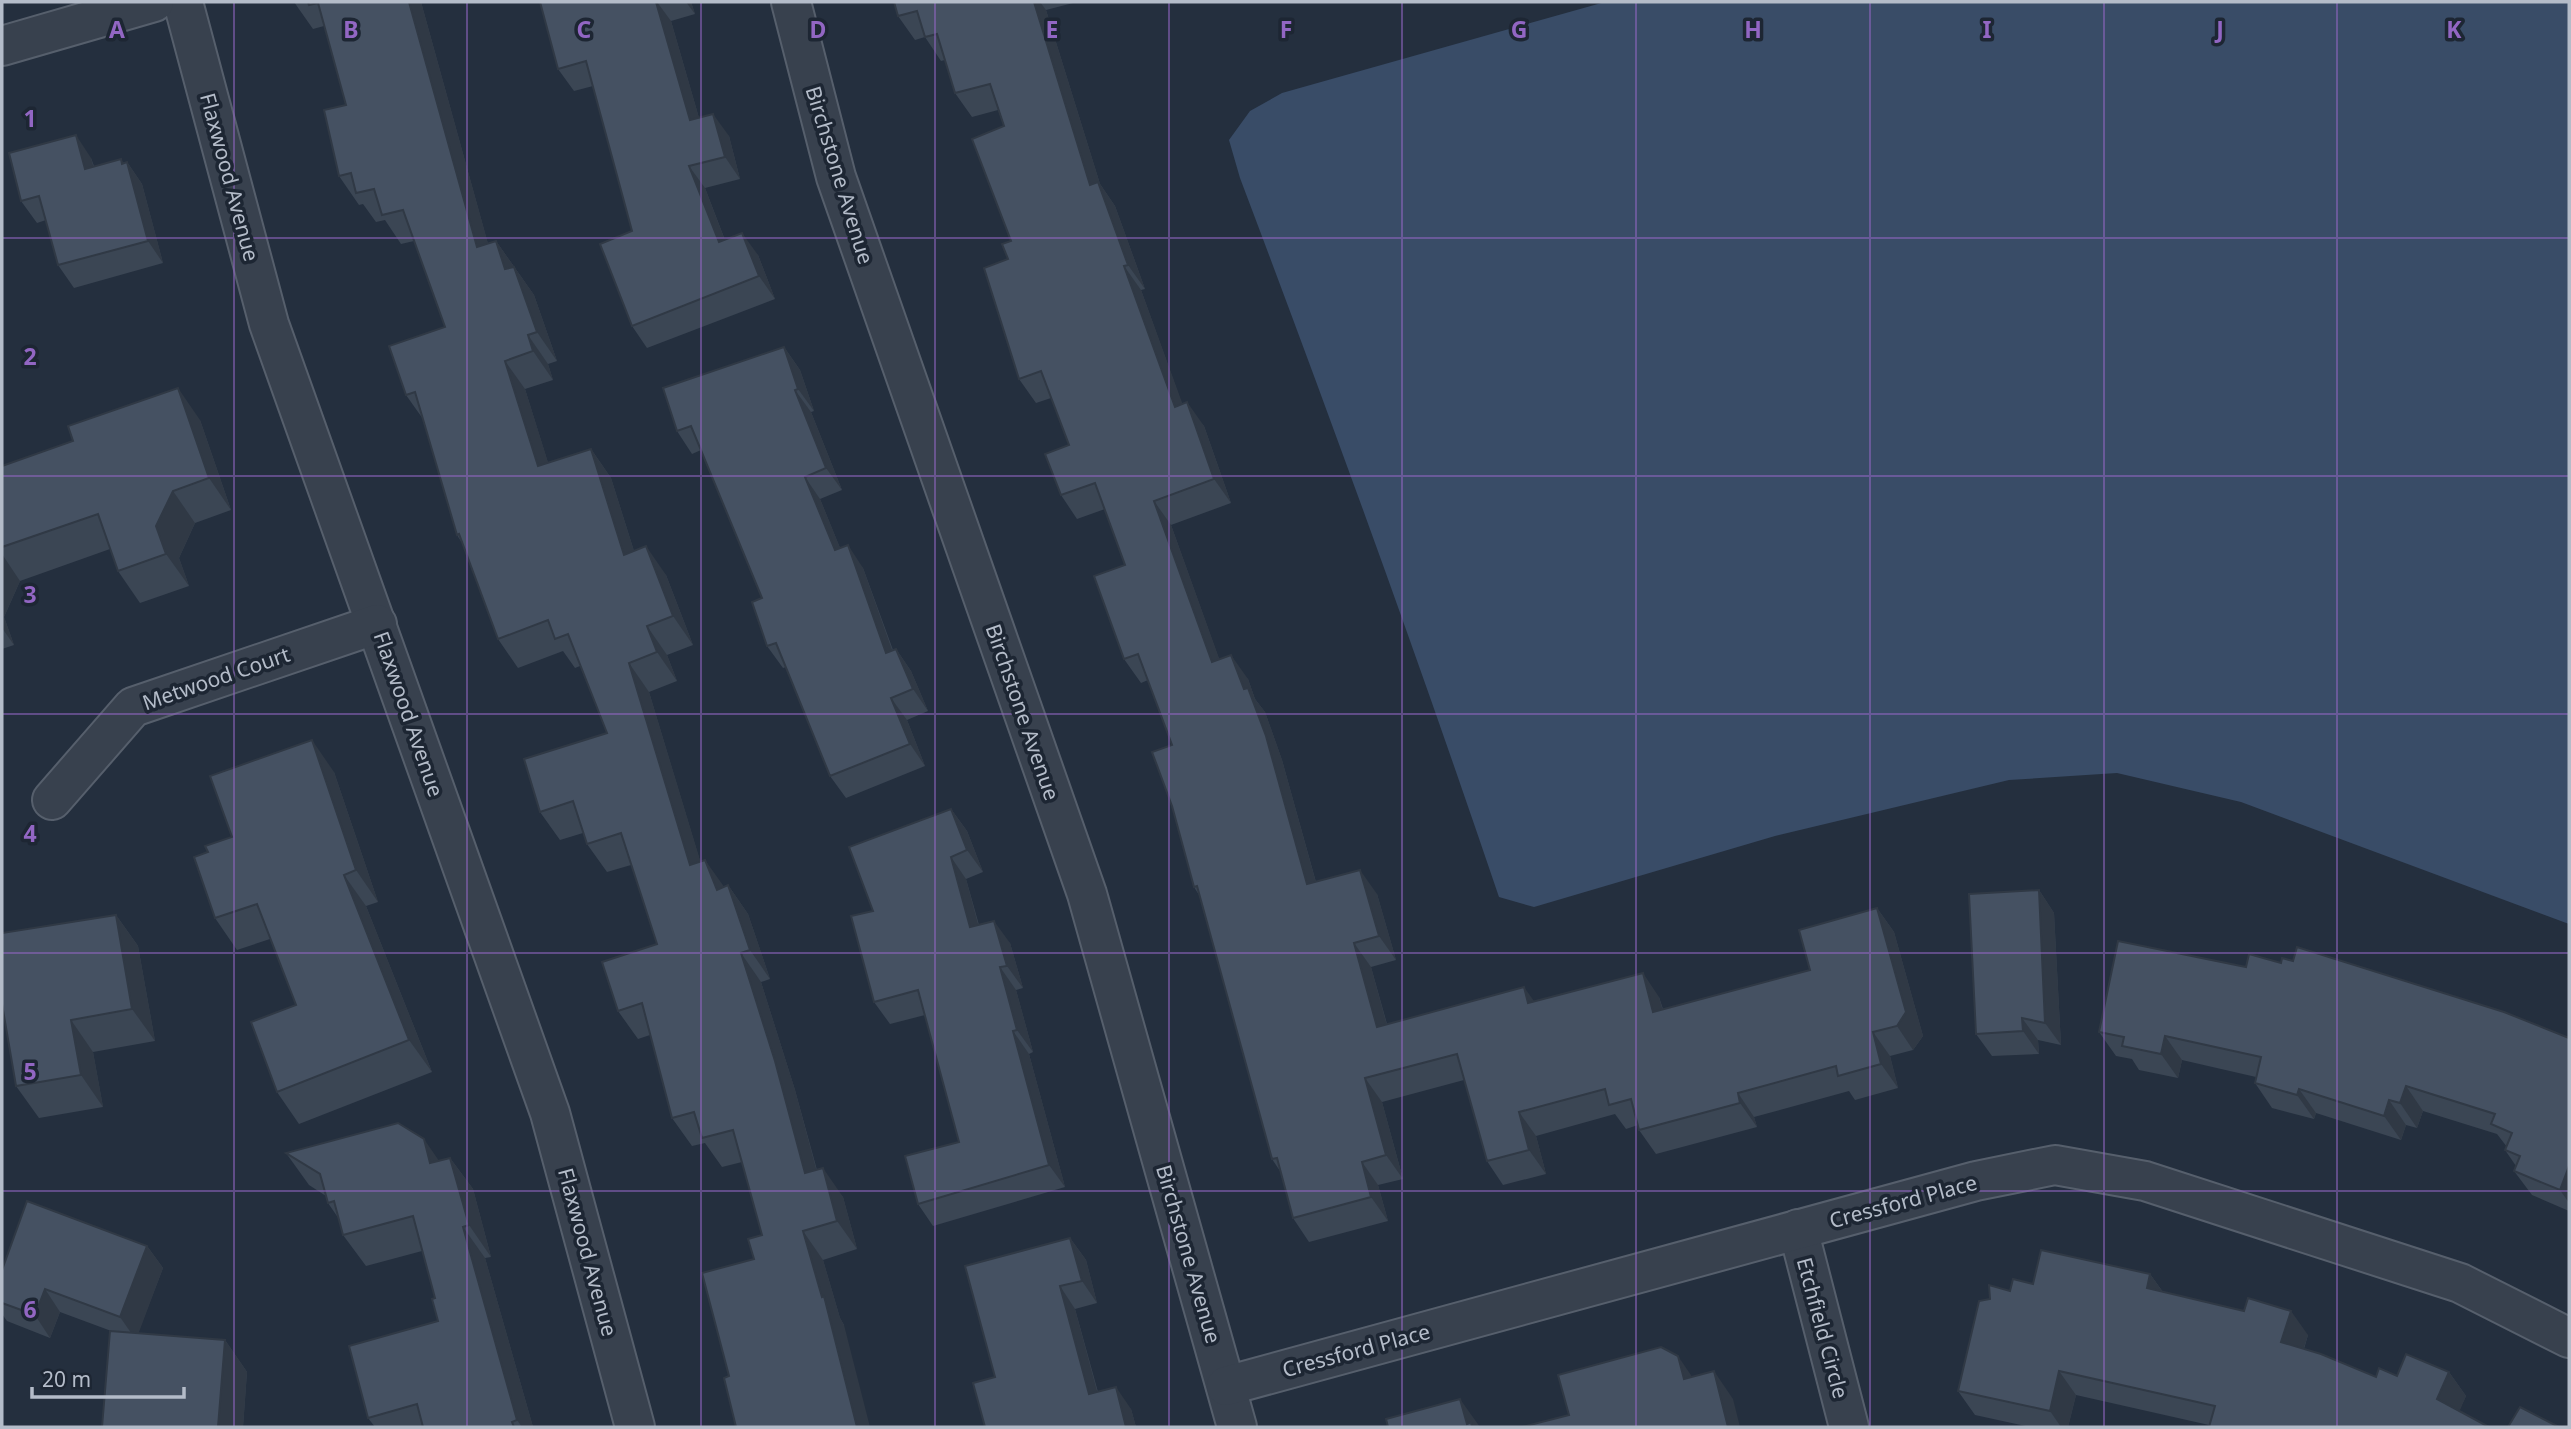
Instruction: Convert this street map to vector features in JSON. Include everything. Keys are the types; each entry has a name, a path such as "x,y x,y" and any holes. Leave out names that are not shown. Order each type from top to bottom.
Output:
{"street":[{"path":"2,46 154,2"},
{"name":"Flaxwood Avenue","path":"183,2 269,324 550,1113 635,1427"},
{"name":"Birchstone Avenue","path":"791,2 836,177 1087,894 1237,1427"},
{"name":"Metwood Court","path":"52,800 134,707 377,624"},
{"name":"Cressford Place","path":"1226,1385 1976,1181 2055,1165 2145,1181 2460,1283 2569,1338"},
{"name":"Etchfield Circle","path":"1798,1229 1849,1427"}],"water":[{"path":"1605,2 2569,2 2569,924 2241,802 2117,773 2009,780 1775,836 1534,907 1499,897 1437,716 1240,178 1229,140 1250,111 1282,93"}],"building":[{"path":"308,2 409,2 477,247 496,241 505,269 514,267 537,332 528,335 533,351 505,361 538,466 591,449 624,555 646,546 673,616 647,626 657,652 629,663 690,865 705,860 717,890 728,885 750,950 741,953 775,1061 805,1173 823,1168 837,1221 803,1231 822,1297 824,1296 857,1427 736,1427 724,1378 729,1376 702,1273 754,1259 748,1239 762,1235 733,1130 702,1138 694,1112 672,1118 642,1003 618,1011 602,962 657,944 621,833 587,844 573,801 540,812 524,759 607,733 568,634 555,639 548,620 498,639 459,534 457,535 415,392 406,395 389,346 445,327 403,210 382,215 374,189 356,193 351,173 339,176 324,110 346,105 318,3 309,5"},
{"path":"540,2 656,2 690,120 713,114 725,157 689,166 719,242 742,233 759,276 632,326 600,244 632,231 586,61 558,69"},
{"path":"894,2 1034,2 1090,185 1098,182 1128,265 1124,266 1175,407 1187,402 1214,479 1154,501 1212,662 1231,655 1244,689 1248,688 1266,736 1307,884 1360,870 1379,936 1354,943 1377,1027 1524,987 1528,1003 1643,973 1653,1012 1810,970 1799,930 1877,908 1906,1012 1897,1026 1873,1032 1881,1064 1838,1076 1836,1066 1738,1093 1740,1103 1639,1130 1631,1099 1609,1105 1605,1089 1519,1112 1529,1150 1487,1161 1457,1054 1365,1078 1386,1155 1362,1162 1371,1197 1293,1218 1277,1158 1272,1159 1197,886 1194,887 1172,806 1152,752 1172,745 1138,654 1124,659 1094,576 1125,565 1095,483 1061,495 1045,454 1069,445 1041,371 1019,379 984,268 1008,259 1002,244 1011,241 972,139 1004,126 990,84 955,93 937,34 925,37 917,11 898,16"},
{"path":"76,135 85,169 121,159 122,164 127,162 148,241 58,265 39,196 21,201 9,153"},
{"path":"784,347 798,389 795,390 826,468 805,477 835,550 848,545 886,653 896,649 913,689 891,698 910,744 830,776 776,643 767,646 752,602 762,598 691,426 677,431 663,388"},
{"path":"178,388 209,478 173,491 156,526 166,554 118,571 98,514 2,547 2,466 73,441 68,426"},
{"path":"312,740 356,870 344,875 409,1040 277,1092 251,1022 296,1005 257,904 215,918 194,857 208,852 205,846 232,837 210,776"},
{"path":"951,809 967,850 951,857 970,927 994,921 1007,966 1000,967 1017,1030 1013,1031 1049,1165 918,1204 905,1156 959,1142 918,990 874,1002 851,916 873,911 849,847"},
{"path":"2039,890 2045,1023 2022,1018 2023,1031 1976,1034 1969,894"},
{"path":"116,915 132,1009 71,1020 81,1075 16,1086 2,1004 2,933"},
{"path":"2118,941 2246,967 2249,954 2281,963 2282,958 2293,961 2297,947 2504,1012 2569,1038 2569,1166 2560,1190 2514,1171 2520,1156 2505,1150 2512,1133 2491,1124 2495,1114 2406,1086 2400,1103 2389,1100 2384,1116 2299,1089 2297,1095 2255,1083 2261,1057 2165,1036 2161,1054 2122,1046 2124,1037 2099,1032"},
{"path":"398,1123 424,1139 430,1163 450,1158 469,1225 463,1227 517,1420 512,1422 514,1427 423,1427 417,1404 368,1418 349,1346 438,1321 432,1299 435,1298 413,1216 343,1235 334,1201 328,1203 320,1174 286,1153"},
{"path":"27,1201 147,1246 120,1317 45,1289 35,1315 2,1303 2,1270"},
{"path":"1070,1238 1082,1281 1060,1286 1089,1394 1116,1387 1126,1427 985,1427 973,1383 995,1377 965,1266"},
{"path":"2041,1250 2150,1274 2147,1288 2244,1311 2248,1298 2291,1311 2281,1342 2321,1354 2376,1377 2379,1368 2397,1376 2406,1354 2449,1372 2437,1399 2489,1427 2209,1427 2215,1406 2059,1371 2050,1411 1958,1391 1979,1301 1990,1299 1989,1285 2010,1291 2013,1279 2033,1284"},
{"path":"110,1331 225,1340 218,1427 102,1427"},
{"path":"1661,1347 1678,1356 1684,1379 1714,1371 1728,1427 1522,1427 1569,1415 1558,1375"},
{"path":"1460,1399 1467,1424 1471,1422 1472,1427 1388,1427 1386,1419"},
{"path":"2520,1407 2559,1427 2508,1427"}]}
